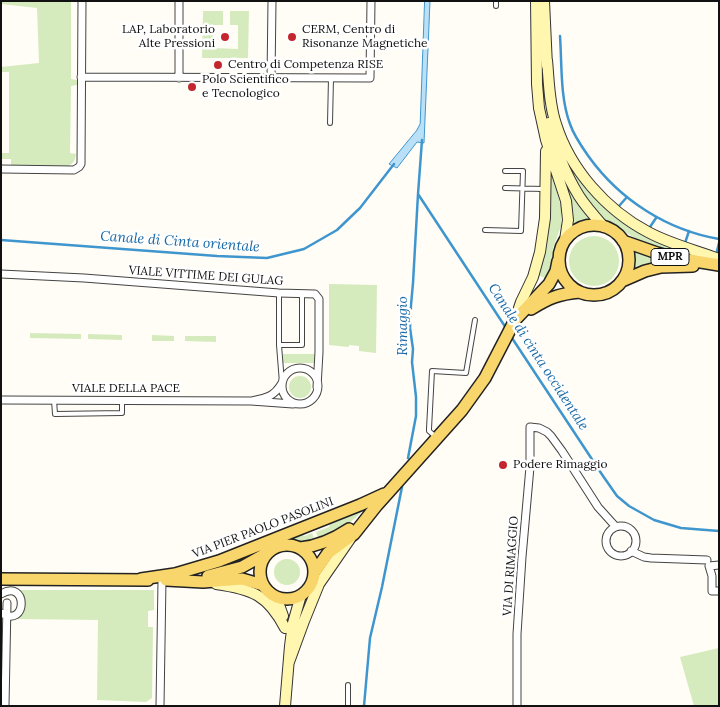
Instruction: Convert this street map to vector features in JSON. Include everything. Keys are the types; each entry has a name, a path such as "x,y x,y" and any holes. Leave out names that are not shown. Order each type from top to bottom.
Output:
{"main road":[{"path":"514,322 549,284 556,271 565,240 568,220 566,201 546,140 539,108 536,1"},
{"path":"544,1 547,60 546,94 553,139 564,167 579,195 604,227"},
{"name":"MPR","path":"547,60 555,124 570,157 587,181 622,215 646,232 719,259"},
{"path":"289,662 320,584 343,548 377,505 462,410 489,370 514,322 519,306 533,277 545,218 546,140"},
{"path":"558,261 566,282 575,290 591,295 603,294 614,289 622,281 628,270 628,252 623,241 615,232 604,227 592,225 580,228 565,240"},
{"name":"MPR","path":"623,241 664,255 719,266"},
{"name":"MPR","path":"622,281 645,271 671,266 719,266"},
{"path":"514,322 544,301 557,295 580,292"},
{"name":"VIA PIER PAOLO PASOLINI","path":"141,580 175,574 219,561 360,506 394,486"},
{"path":"300,548 332,540 350,528 377,505"},
{"path":"272,595 287,599 301,595 310,585 314,573 328,553 354,534"},
{"path":"290,646 278,602 263,585 260,568 263,559 269,552 280,546 287,545 300,548 305,552 312,561 314,573"},
{"name":"VIA PIER PAOLO PASOLINI","path":"158,580 216,574 242,567 269,552"},
{"name":"VIA PIER PAOLO PASOLINI","path":"1,579 158,580 202,582 231,586 256,594 265,600 279,616 285,628"},
{"name":"VIA PIER PAOLO PASOLINI","path":"202,582 242,579 263,585"},
{"path":"285,706 293,623 301,595"}],"street":[{"path":"1,169 74,170 79,168 81,164 82,1"},
{"path":"179,1 179,78"},
{"path":"271,78 272,1"},
{"path":"81,77 370,78 371,1"},
{"name":"VIALE VITTIME DEI GULAG","path":"2,274 302,293"},
{"path":"302,293 315,294 319,299 317,387 315,395 310,401 299,404 290,402 282,391 282,383 285,376 295,369 307,370 316,380 317,387"},
{"name":"VIALE DELLA PACE","path":"251,401 270,396 278,390 282,383"},
{"name":"VIALE DELLA PACE","path":"1,400 251,401 299,404"},
{"name":"VIA DI RIMAGGIO","path":"517,706 517,634 530,467 530,428 539,428 551,436 598,507 616,527"},
{"path":"626,527 633,533 635,542 631,551 623,555 610,551 607,546 606,537 612,529 626,527"},
{"path":"631,551 651,558 707,560"},
{"path":"719,565 709,566 712,576 712,591 719,592"},
{"path":"158,580 160,706"},
{"path":"1,594 6,591 15,592 22,602 18,613 4,615"},
{"path":"5,706 4,615 7,603"}],"lane":[{"path":"330,123 331,78"},
{"path":"485,230 521,231 523,171 505,170"},
{"path":"505,188 546,189"},
{"path":"279,293 279,344 282,383"},
{"path":"279,344 302,344 302,293"},
{"path":"438,438 429,431 432,371 466,373 475,320"},
{"path":"54,400 55,414 122,414 122,401"},
{"path":"348,685 348,706"}],"green space":[{"path":"1,1 71,1 71,79 77,80 77,85 71,86 70,153 76,154 72,164 68,166 11,166 11,159 1,159 1,153 9,153 9,72 1,72 1,67 39,63 37,8 1,4"},
{"path":"203,11 223,11 223,25 213,25 213,48 238,49 238,25 230,25 230,11 249,11 248,58 202,58"},
{"path":"565,153 594,194 681,250 681,253 665,251 644,244 602,217 585,200 561,154"},
{"path":"551,170 561,207 561,226 553,248 552,267 547,279 538,275 548,171"},
{"path":"561,173 591,219 574,223 572,204"},
{"path":"594,236 612,243 619,261 612,279 594,286 576,279 569,261 576,243"},
{"path":"634,250 666,261 634,271 636,264"},
{"path":"329,284 377,285 376,353 359,351 359,346 329,345"},
{"path":"30,333 81,334 81,339 30,338"},
{"path":"88,334 122,335 122,340 88,339"},
{"path":"152,335 174,336 174,341 152,341"},
{"path":"185,336 216,336 216,342 185,341"},
{"path":"283,354 315,354 315,363 283,363"},
{"path":"300,376 308,379 311,387 308,395 300,398 292,395 289,387 292,379"},
{"path":"366,507 344,527 318,538 316,532 329,527 331,520"},
{"path":"298,533 305,536 312,533 314,538 306,541 283,541 274,544 245,561 207,571 207,569"},
{"path":"287,559 296,563 300,572 296,581 287,585 278,581 274,572 278,563"},
{"path":"16,590 154,590 154,610 148,611 148,627 153,627 152,698 146,702 97,700 98,620 17,619 11,617 19,612"},
{"path":"719,648 719,706 694,706 680,657"}],"water":[{"path":"425,1 430,1 424,143 417,142 397,168 389,164 420,124"}],"waterway":[{"path":"560,36 564,103 574,133 589,157 615,187 646,211 681,228 719,239"},
{"name":"Canale di cinta occidentale","path":"422,140 418,194 506,328"},
{"name":"Canale di Cinta orientale","path":"1,240 267,258 304,249 337,230 360,208 394,164"},
{"name":"Rimaggio","path":"408,458 416,416 412,362 413,349 410,328 418,194"},
{"path":"619,206 627,197"},
{"path":"650,227 656,218"},
{"path":"685,243 689,231"},
{"path":"717,251 719,243"},
{"name":"Canale di cinta occidentale","path":"510,335 617,496 629,506 654,520 681,528 719,531"},
{"name":"Rimaggio","path":"364,706 370,638 402,487"}],"place":[{"name":"LAP, Laboratorio Alte Pressioni","path":"225,37"},
{"name":"CERM, Centro di Risonanze Magnetiche","path":"292,37"},
{"name":"Centro di Competenza RISE","path":"218,65"},
{"name":"Polo Scientifico e Tecnologico","path":"192,87"},
{"name":"Podere Rimaggio","path":"503,465"}]}
